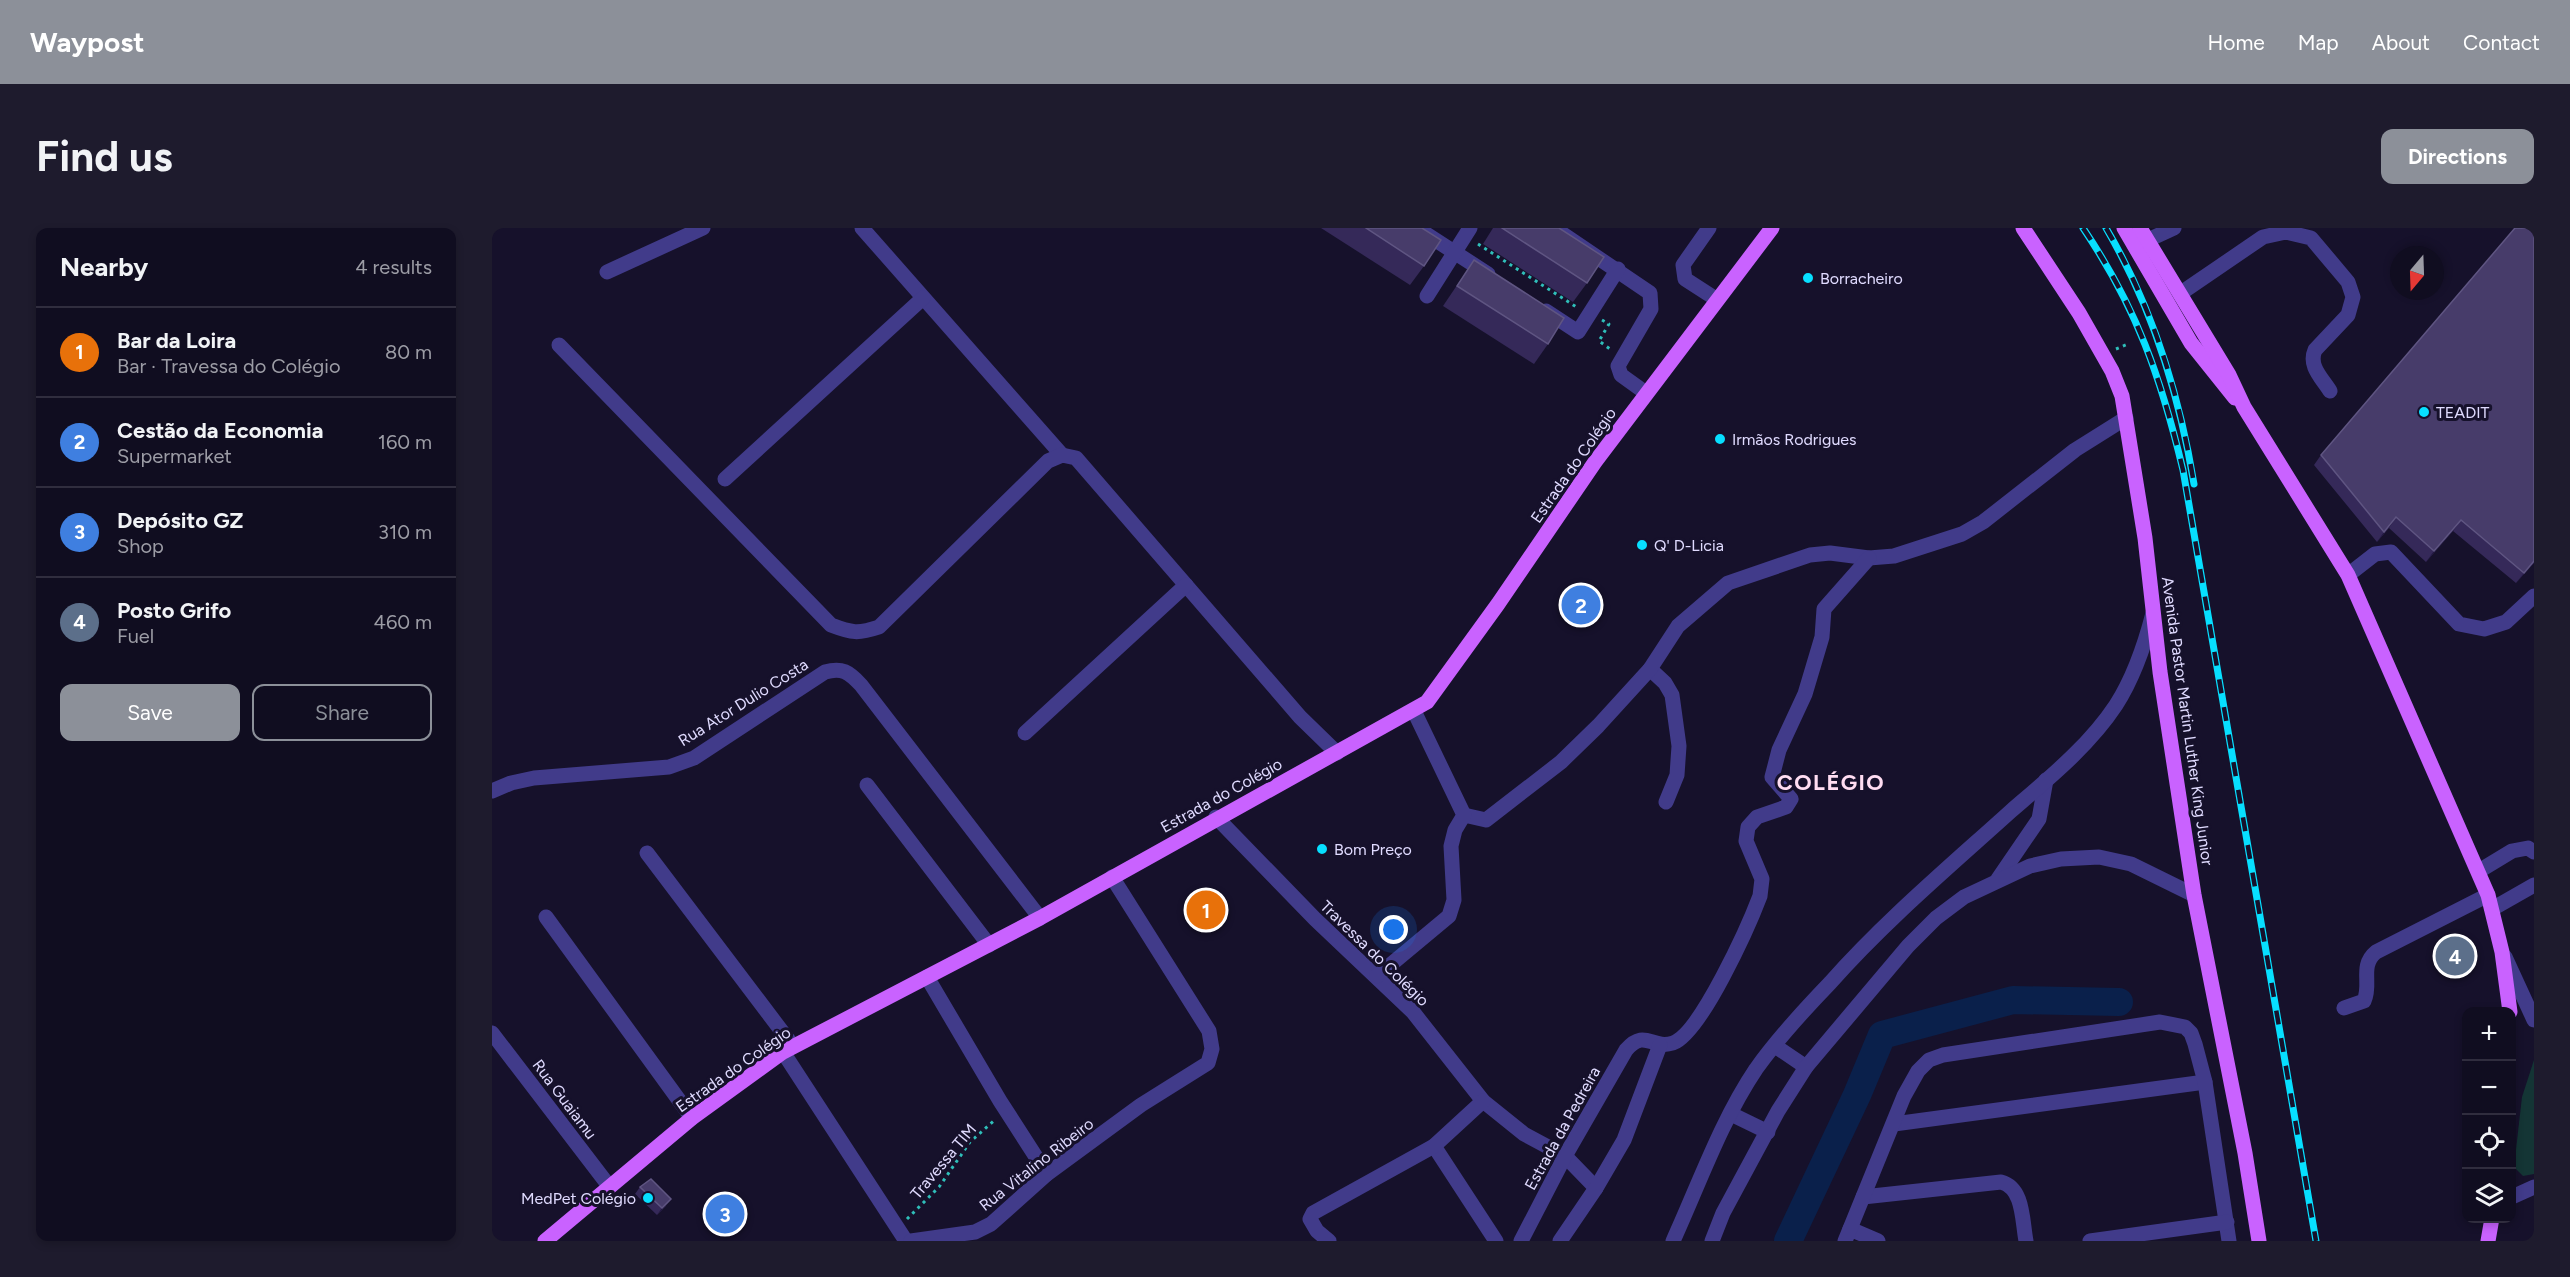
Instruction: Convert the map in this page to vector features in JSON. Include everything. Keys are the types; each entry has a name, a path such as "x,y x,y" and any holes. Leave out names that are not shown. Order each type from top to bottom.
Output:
{"main road":[{"name":"Estrada do Colégio","path":"545,1241 692,1118 788,1049 1040,918 1216,817 1427,702 1441,686 1595,462 1716,299 1772,228"},
{"name":"Avenida Pastor Martin Luther King Junior","path":"2024,228 2066,292 2112,371 2126,418 2145,538 2153,613 2194,895 2246,1153 2259,1241"},
{"path":"2036,228 2066,292"},
{"path":"2124,228 2191,343 2219,381 2244,407"},
{"path":"2144,234 2229,375 2244,407 2348,574 2479,871 2490,902 2502,951 2509,1007"},
{"path":"2488,1241 2491,1223"}],"street":[{"path":"607,273 703,228"},
{"path":"862,228 1062,455"},
{"path":"1417,228 1501,282"},
{"path":"1554,228 1618,269 1650,293 1651,309 1621,357 1618,366 1621,375 1646,393"},
{"path":"1709,228 1683,265 1685,279 1716,299"},
{"path":"2144,234 2174,228"},
{"path":"1427,296 1468,232"},
{"path":"2181,293 2263,237 2286,232 2311,238 2348,282 2353,297 2348,315 2315,350 2312,357 2313,366 2330,391"},
{"path":"1529,300 1578,332 1618,269"},
{"path":"724,479 923,298"},
{"path":"559,345 831,625 848,632 860,633 879,627 1048,461 1062,455 1076,458 1300,717 1337,753"},
{"path":"1464,815 1486,820 1561,762 1650,669 1678,626 1728,583 1810,555 1830,553 1869,558 1894,556 1962,534 1983,522 2075,450 2126,418"},
{"path":"2348,574 2375,554 2391,552 2458,624 2484,629 2506,622 2534,596"},
{"path":"1560,1241 1596,1188 1624,1140 1660,1044 1673,1043 1682,1037 1708,1003 1753,914 1760,896 1762,879 1746,841 1748,827 1757,817 1786,807 1791,799 1772,777 1779,750 1805,694 1822,637 1824,609 1869,558"},
{"path":"1025,733 1186,585"},
{"path":"1674,1241 1731,1114 1756,1070 1831,981 1894,916 2046,780 2097,730 2117,704 2145,644 2153,613"},
{"path":"1650,669 1665,683 1672,695 1679,746 1677,775 1666,802"},
{"name":"Rua Ator Dulio Costa","path":"492,791 534,777 669,767 694,758 825,672 842,670 849,672 861,685 1040,918"},
{"path":"1414,711 1464,815"},
{"path":"1998,879 2039,819 2046,780"},
{"path":"867,785 989,945"},
{"path":"1377,976 1449,916 1454,900 1451,846 1455,830 1464,815"},
{"name":"Travessa do Colégio","path":"1216,817 1315,919 1413,1012 1483,1101 1524,1134 1565,1156 1596,1188"},
{"path":"2479,871 2512,851 2532,848"},
{"name":"Rua Vitalino Ribeiro","path":"646,853 788,1049 898,1227 909,1241 975,1232 1005,1213 1047,1174 1141,1105 1208,1063 1212,1050 1209,1031 1112,877"},
{"path":"1712,1241 1723,1213 1806,1067 1908,946 1936,918 1964,897 1998,879 2030,866 2061,859 2099,857 2131,864 2194,895"},
{"path":"2344,1008 2364,1001 2368,990 2366,968 2376,952 2534,885"},
{"path":"546,917 692,1118"},
{"path":"2502,951 2534,1020"},
{"path":"927,977 1047,1174"},
{"path":"1878,1241 1847,1235 1904,1096 1918,1071 1929,1060 1943,1055 2160,1022 2174,1023 2191,1033 2205,1082 2229,1241"},
{"name":"Rua Guaiamu","path":"492,1034 609,1186"},
{"name":"Estrada da Pedreira","path":"1521,1241 1565,1156 1626,1050 1634,1041 1641,1039 1660,1044"},
{"path":"1775,1046 1806,1067"},
{"path":"1894,1124 2205,1082"},
{"path":"1329,1241 1312,1225 1310,1219 1312,1213 1434,1146 1483,1101"},
{"path":"1731,1114 1768,1132"},
{"path":"1434,1146 1496,1241"},
{"path":"1863,1197 2001,1182 2015,1190 2026,1241"},
{"path":"2516,1195 2534,1187"},
{"path":"2090,1241 2227,1222"}],"path":[{"path":"1468,232 1583,312 1609,324 1599,341 1621,357"},
{"name":"Travessa TIM","path":"898,1227 939,1187 970,1142 1007,1111"}],"green space":[{"path":"2534,1060 2534,1174 2523,1176 2516,1169 2522,1097"}],"building":[{"path":"1366,228 1422,228 1441,240 1424,266"},
{"path":"1502,228 1559,228 1604,257 1587,283"},
{"name":"TEADIT","path":"2515,228 2534,228 2534,561 2524,573 2461,520 2434,551 2396,517 2384,532 2321,455"},
{"path":"1474,260 1564,318 1548,344 1457,286"},
{"path":"651,1179 671,1199 662,1208 640,1187"}],"waterway":[{"path":"1788,1241 1857,1095 1882,1035 2013,1000 2119,1002"}],"railway":[{"path":"2083,228 2133,315 2145,344 2166,405 2183,470 2316,1241"},
{"path":"2106,228 2123,258 2151,320 2181,417 2194,484"}],"place":[{"name":"Borracheiro","path":"1808,278"},
{"name":"TEADIT","path":"2424,412"},
{"name":"Irmãos Rodrigues","path":"1720,439"},
{"name":"Q' D-Licia","path":"1642,545"},
{"name":"Cestão da Economia","path":"1581,605"},
{"name":"Bom Preço","path":"1322,849"},
{"name":"Bar da Loira","path":"1206,910"},
{"name":"Posto Grifo","path":"2455,956"},
{"name":"MedPet Colégio","path":"648,1198"},
{"name":"Depósito GZ","path":"725,1214"}],"district":[{"name":"COLÉGIO","path":"1831,782"}]}
